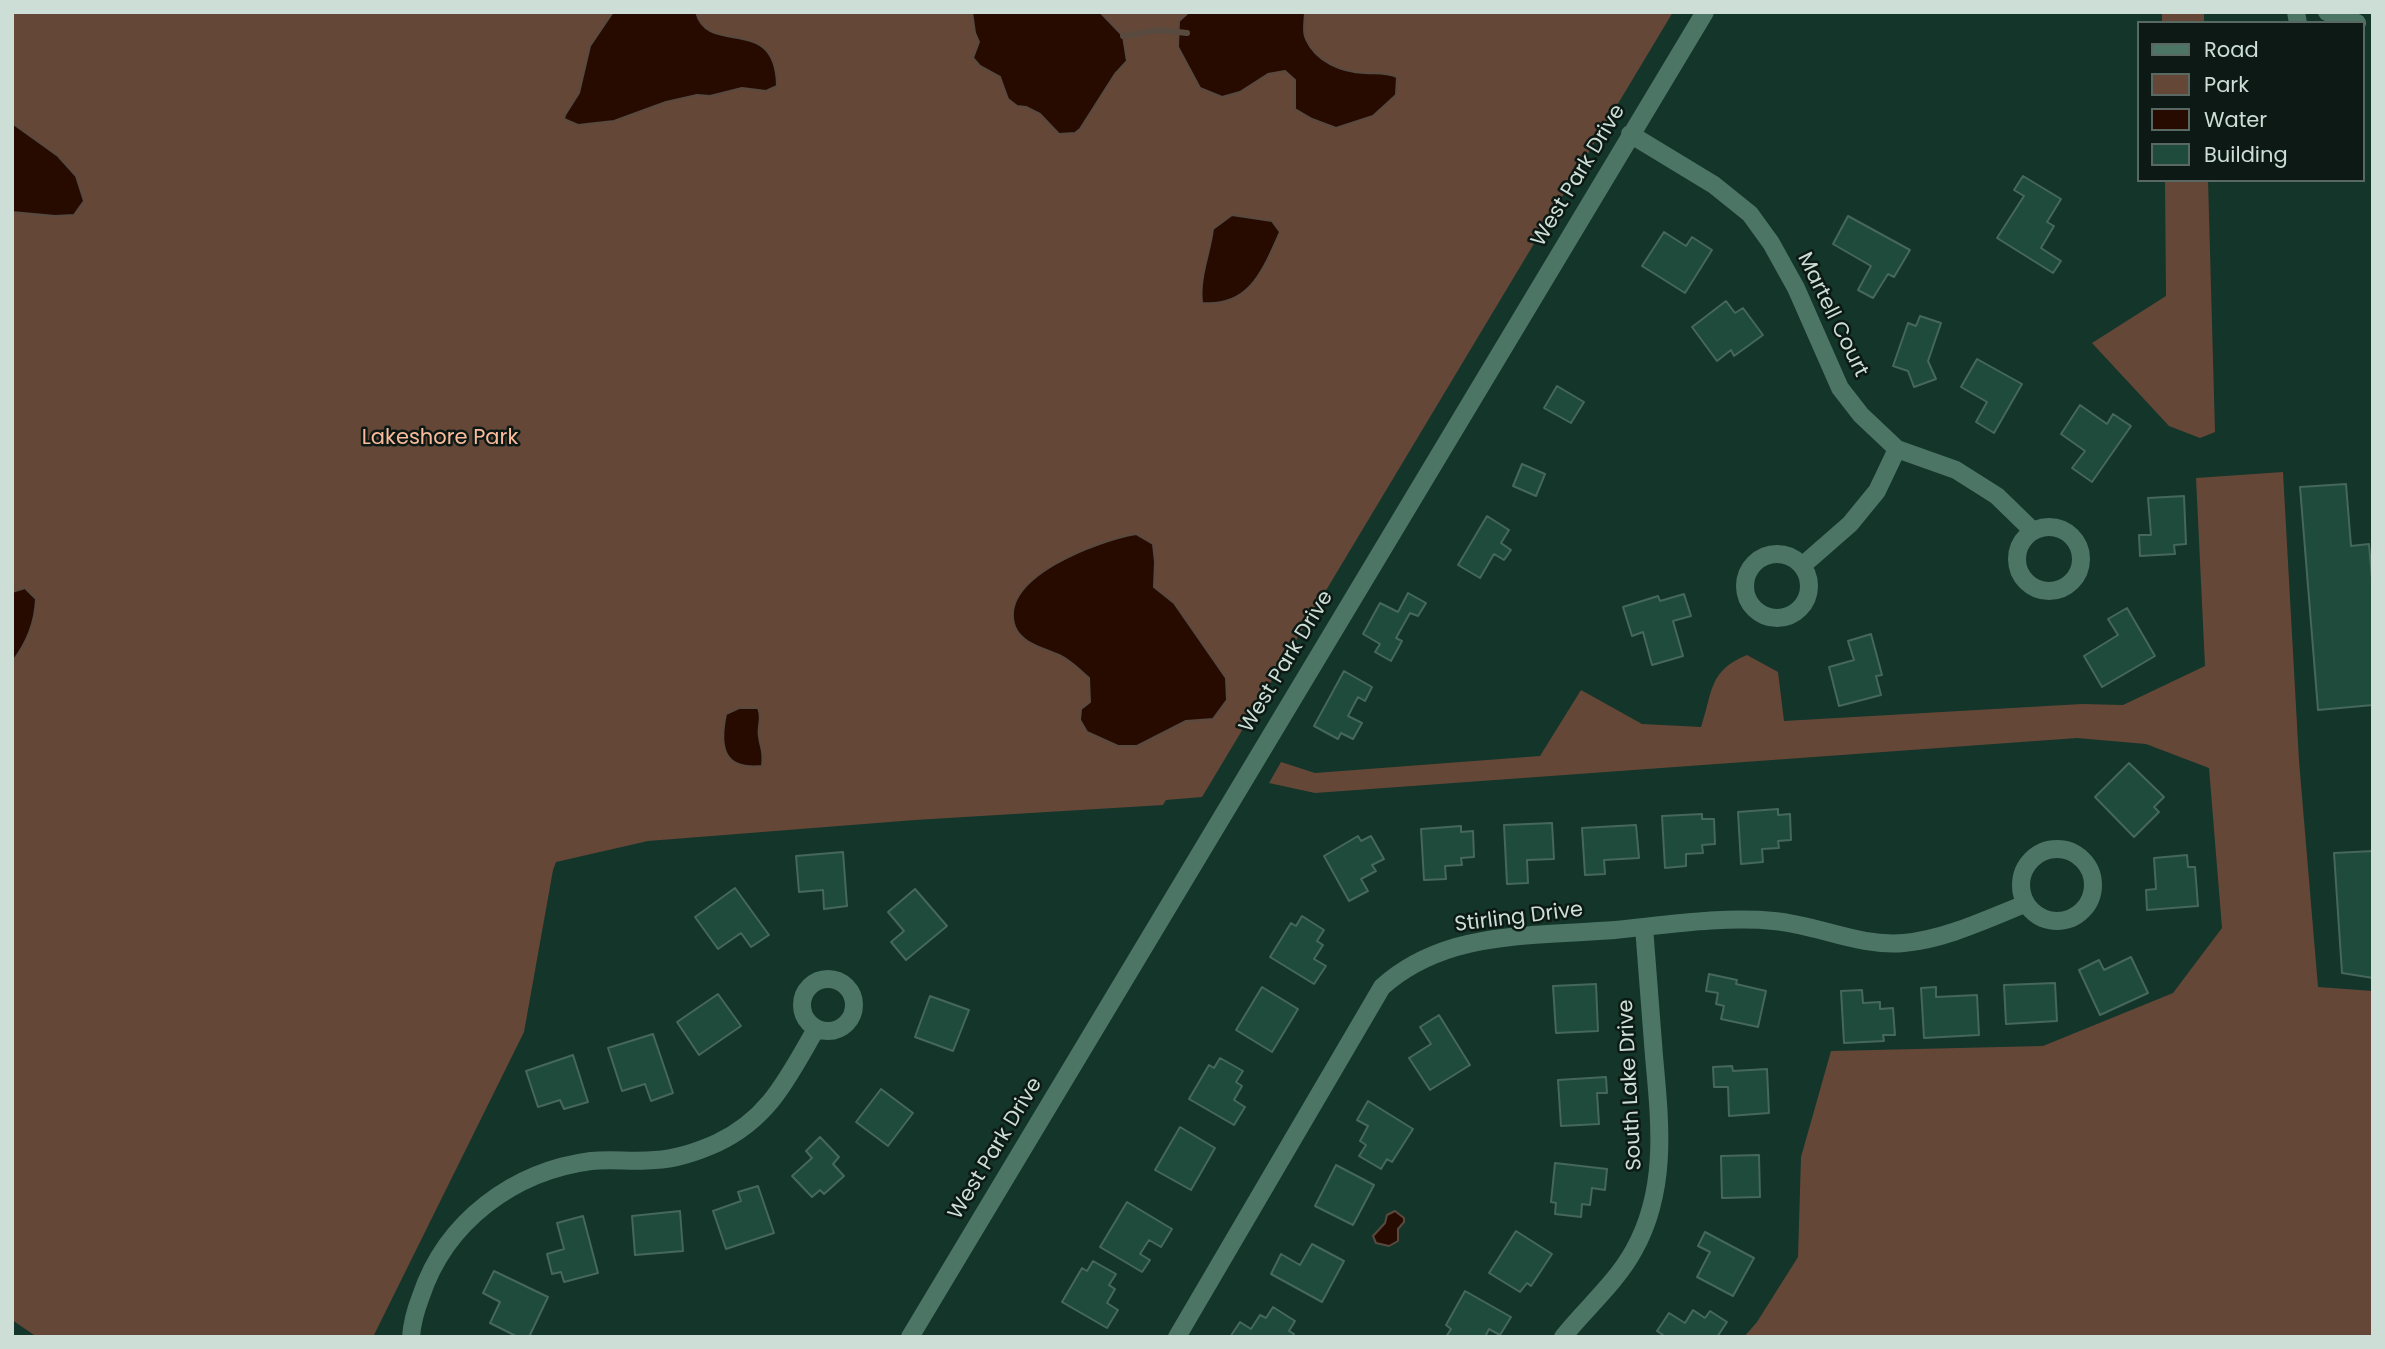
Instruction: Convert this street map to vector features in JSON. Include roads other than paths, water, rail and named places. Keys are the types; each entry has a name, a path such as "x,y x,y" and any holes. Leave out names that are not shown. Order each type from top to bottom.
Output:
{"street":[{"name":"West Park Drive","path":"910,1337 1705,12"},
{"path":"2327,12 2352,21"},
{"name":"Martell Court","path":"1630,134 1714,185 1750,214 1771,243 1796,288 1840,388 1861,415 1897,449 1956,470 1997,496 2032,531"},
{"path":"1802,566 1850,524 1877,491 1897,449"},
{"path":"2068,850 2088,864 2093,875 2092,898 2086,909 2077,916 2054,922 2033,913 2025,904 2021,879 2025,868 2043,851 2068,850"},
{"name":"Stirling Drive","path":"1177,1337 1382,987 1411,966 1436,954 1477,943 1745,920 1774,921 1864,942 1899,943 1948,933 2025,904"},
{"name":"South Lake Drive","path":"1563,1337 1621,1272 1643,1234 1654,1201 1660,1150 1659,1118 1644,927"},
{"path":"411,1337 411,1324 427,1278 450,1238 481,1207 527,1178 560,1168 592,1161 667,1159 698,1151 718,1142 738,1131 778,1095 816,1029"}],"water":[{"path":"613,12 696,12 703,25 714,33 754,42 766,50 774,63 777,86 766,91 742,88 710,96 697,95 666,102 614,121 578,125 564,119 579,93 590,46"},
{"path":"972,12 1100,12 1123,36 1127,61 1115,74 1080,129 1075,133 1059,134 1040,114 1017,106 1008,99 1000,77 980,66 973,58 979,42"},
{"path":"1189,12 1305,12 1305,36 1316,54 1339,68 1397,77 1396,95 1373,116 1336,128 1295,109 1295,80 1285,71 1268,74 1240,92 1222,97 1200,88 1178,47 1179,21"},
{"path":"12,123 58,156 76,176 84,201 74,215 12,212"},
{"path":"1232,215 1272,221 1280,232 1253,283 1232,299 1218,303 1202,303 1203,275 1213,229"},
{"path":"1136,534 1153,544 1154,587 1174,603 1226,678 1227,700 1213,719 1186,721 1137,746 1118,746 1087,732 1080,720 1081,709 1090,702 1089,678 1063,657 1023,638 1015,627 1014,609 1021,592 1055,564 1099,544"},
{"path":"25,588 36,599 34,616 26,640 12,662 12,592"},
{"path":"739,708 758,708 762,766 739,764 727,754 723,737 726,714"},
{"path":"1395,1211 1404,1218 1398,1229 1398,1241 1389,1246 1376,1243 1373,1236 1385,1223 1387,1215"}],"waterway":[{"path":"1123,36 1158,30 1187,33"}],"park label":[{"name":"Lakeshore Park","path":"440,439"}]}
